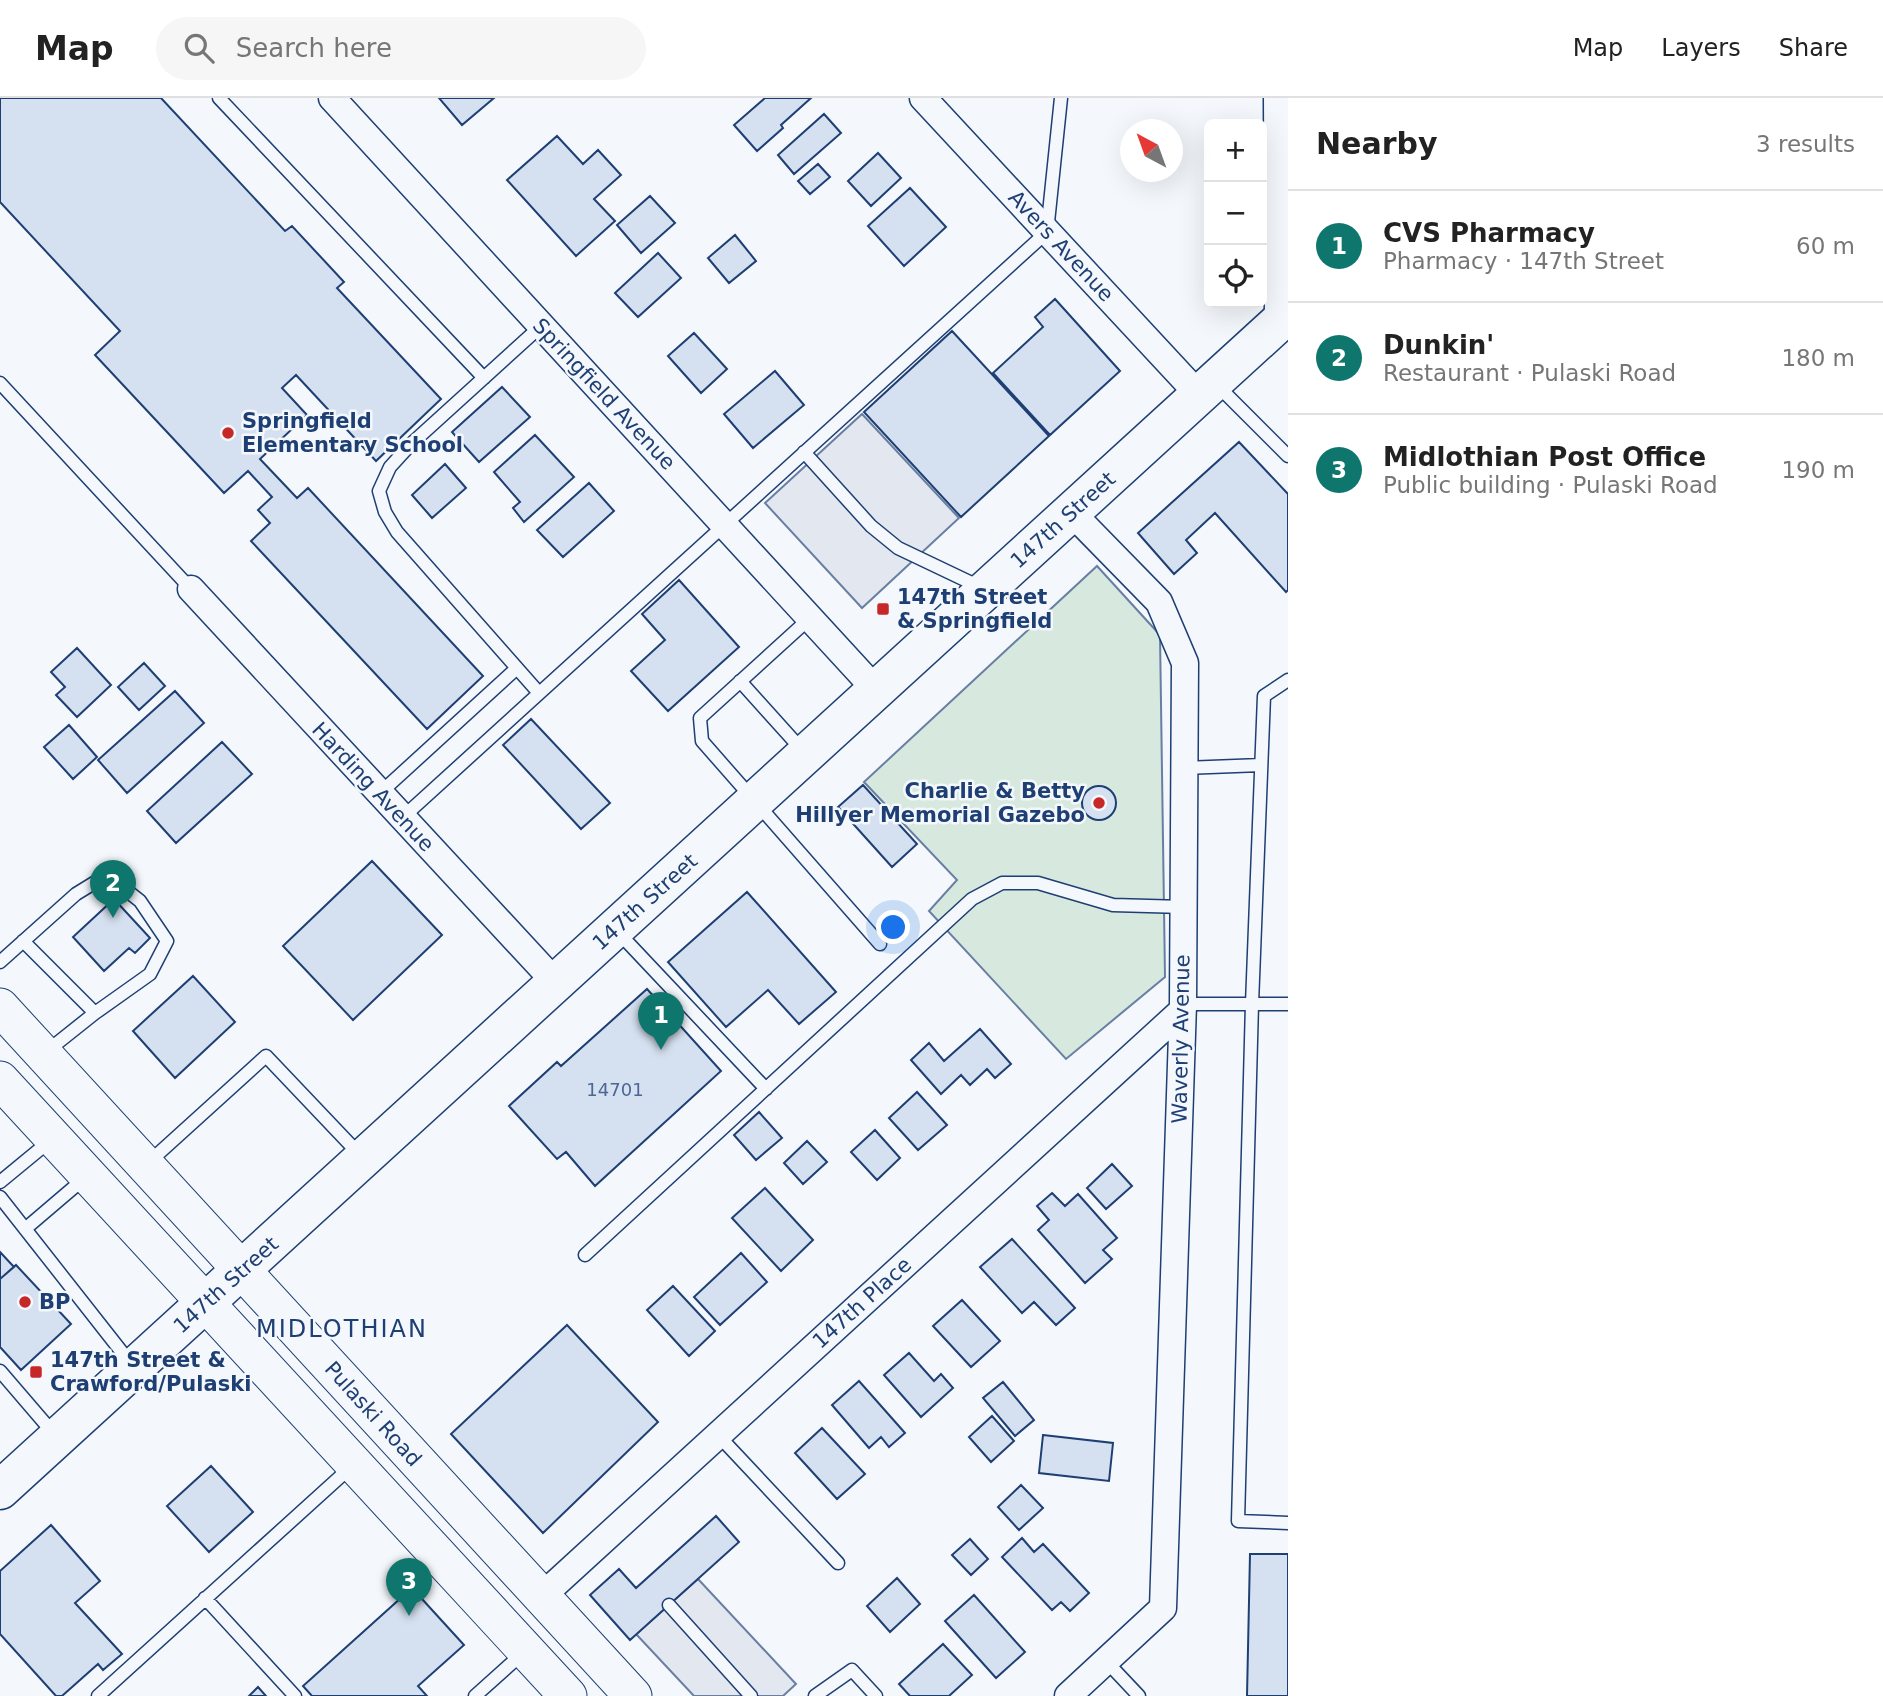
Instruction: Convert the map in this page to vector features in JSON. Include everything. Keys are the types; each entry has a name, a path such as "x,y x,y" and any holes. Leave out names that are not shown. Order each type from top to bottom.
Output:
{"main road":[{"name":"147th Street","path":"2,1483 57,1438 364,1159 1206,388 1285,324"},
{"name":"Pulaski Road","path":"0,1007 633,1696"},
{"path":"7,1093 88,1175 568,1696"}],"street":[{"name":"Springfield Avenue","path":"332,98 876,690"},
{"name":"Avers Avenue","path":"923,98 1048,232 1206,388"},
{"path":"1278,98 1285,324"},
{"name":"Waverly Avenue","path":"1071,512 1159,602 1185,663 1183,1007 1164,1608 1106,1661"},
{"name":"Harding Avenue","path":"191,589 556,983"},
{"name":"147th Place","path":"542,1596 1183,1007"},
{"path":"1069,1696 1106,1661"}],"lane":[{"path":"219,98 484,378"},
{"path":"401,818 1048,232 1060,98"},
{"path":"539,693 397,532 385,512 379,491 390,467 411,444 541,326"},
{"path":"0,383 191,589"},
{"path":"1206,388 1288,456"},
{"path":"804,452 871,526 898,548 986,590"},
{"path":"810,618 700,718 702,741 880,944"},
{"path":"379,794 517,668"},
{"path":"1288,680 1264,696 1252,1004 1238,1521 1288,1524"},
{"path":"740,681 806,755"},
{"path":"1184,768 1261,765"},
{"path":"0,962 76,894 107,875 140,901 167,941 150,974 43,1054"},
{"path":"585,1255 972,899 1002,883 1038,883 1114,905 1184,907"},
{"path":"615,929 766,1089"},
{"path":"23,941 95,1013"},
{"path":"1183,1007 1288,1004"},
{"path":"146,1165 266,1056 364,1159"},
{"path":"0,1182 53,1138"},
{"path":"25,1229 88,1175"},
{"path":"0,1197 134,1368"},
{"path":"0,1371 57,1438"},
{"path":"718,1435 838,1563"},
{"path":"98,1696 354,1464"},
{"path":"205,1598 295,1696"},
{"path":"669,1605 751,1696"},
{"path":"475,1696 526,1650"},
{"path":"1106,1661 1139,1696"},
{"path":"816,1696 852,1670 876,1696"}],"shaded area":[{"path":"862,414 959,518 862,608 765,503"},
{"path":"1097,566 1160,635 1165,977 1066,1059 929,911 957,880 864,782"},
{"path":"698,1579 796,1684 783,1696 694,1696 636,1634"}],"building":[{"path":"0,98 161,98 285,231 292,226 344,282 337,288 441,399 376,461 296,375 282,388 307,415 260,459 297,498 308,488 483,676 427,729 251,541 270,523 258,510 272,497 248,471 224,493 95,355 120,331 0,202"},
{"path":"439,98 494,98 462,125"},
{"path":"765,98 811,98 757,151 734,125"},
{"path":"824,114 841,133 794,174 778,155"},
{"path":"557,136 583,164 598,150 621,175 594,199 615,221 576,256 507,180"},
{"path":"878,153 901,178 871,206 848,181"},
{"path":"818,164 830,177 810,194 798,181"},
{"path":"910,188 946,227 904,266 868,226"},
{"path":"650,196 675,223 641,253 617,225"},
{"path":"735,235 756,261 729,283 708,258"},
{"path":"658,253 681,278 638,317 615,293"},
{"path":"1055,299 1120,371 1050,435 993,373 1043,327 1035,317"},
{"path":"952,331 1049,436 961,517 864,412"},
{"path":"694,333 727,369 701,393 668,356"},
{"path":"775,371 804,405 753,448 724,414"},
{"path":"502,387 530,417 479,462 452,432"},
{"path":"535,435 574,477 524,522 513,508 520,502 494,472"},
{"path":"1239,442 1288,494 1286,592 1215,513 1186,540 1197,553 1174,574 1138,533"},
{"path":"445,464 466,488 432,518 412,495"},
{"path":"589,483 614,511 563,557 537,530"},
{"path":"679,580 739,647 668,711 631,671 665,640 642,614"},
{"path":"77,648 111,685 77,717 56,695 65,687 51,672"},
{"path":"144,663 165,686 139,710 118,687"},
{"path":"175,691 204,723 127,793 98,760"},
{"path":"531,719 610,803 581,829 503,745"},
{"path":"69,725 97,757 73,779 44,747"},
{"path":"222,742 252,774 176,843 147,811"},
{"path":"863,785 917,844 892,867 838,807"},
{"name":"Charlie & Betty Hillyer Memorial Gazebo","path":"1099,786 1111,791 1116,803 1111,815 1099,820 1087,815 1082,803 1087,791"},
{"path":"372,861 442,935 353,1020 283,946"},
{"path":"747,892 836,992 799,1024 768,990 726,1027 668,962"},
{"path":"114,899 150,938 135,953 129,948 104,971 73,937"},
{"path":"193,976 235,1022 175,1078 133,1031"},
{"path":"647,989 721,1071 595,1186 566,1152 557,1159 509,1106 557,1062 561,1066"},
{"path":"980,1029 1011,1064 995,1078 987,1069 970,1085 961,1075 941,1094 911,1060 929,1043 944,1061"},
{"path":"917,1092 947,1125 918,1150 889,1118"},
{"path":"759,1112 782,1138 756,1160 734,1135"},
{"path":"875,1130 900,1158 877,1180 851,1152"},
{"path":"807,1141 827,1162 803,1184 784,1163"},
{"path":"1112,1164 1132,1186 1106,1209 1087,1188"},
{"path":"765,1188 813,1240 781,1271 732,1218"},
{"path":"1052,1193 1065,1206 1078,1194 1117,1238 1103,1250 1112,1259 1085,1283 1038,1230 1049,1220 1037,1206"},
{"path":"1012,1239 1075,1308 1056,1325 1034,1302 1022,1313 980,1267"},
{"path":"0,1252 14,1267 0,1279"},
{"path":"741,1253 767,1282 720,1325 694,1297"},
{"name":"BP","path":"16,1265 71,1324 21,1370 0,1347 0,1279"},
{"path":"673,1286 715,1331 689,1356 647,1310"},
{"path":"962,1300 1000,1341 971,1367 933,1326"},
{"path":"567,1325 658,1422 543,1533 451,1434"},
{"path":"909,1353 934,1381 941,1374 953,1388 921,1417 884,1375"},
{"path":"859,1381 905,1433 889,1447 881,1437 869,1448 832,1405"},
{"path":"1003,1382 1034,1420 1015,1436 983,1398"},
{"path":"992,1416 1014,1441 991,1462 969,1437"},
{"path":"822,1428 865,1474 837,1499 795,1453"},
{"path":"1043,1435 1113,1443 1109,1481 1039,1473"},
{"path":"211,1466 253,1512 209,1552 167,1506"},
{"path":"1021,1485 1043,1508 1019,1530 998,1507"},
{"path":"716,1516 739,1542 630,1640 590,1595 619,1569 636,1588"},
{"path":"51,1525 100,1581 75,1603 122,1654 103,1670 98,1664 62,1696 56,1696 0,1634 0,1571"},
{"path":"1022,1538 1034,1552 1043,1544 1089,1593 1070,1611 1061,1602 1052,1610 1002,1557"},
{"path":"970,1539 988,1559 971,1575 952,1555"},
{"path":"1250,1554 1288,1554 1288,1696 1247,1696"},
{"path":"897,1578 920,1604 890,1632 867,1606"},
{"path":"412,1588 464,1645 418,1686 427,1696 312,1696 303,1686"},
{"path":"974,1595 1025,1652 996,1678 945,1621"},
{"path":"943,1644 972,1675 949,1696 910,1696 899,1684"},
{"path":"258,1687 266,1696 249,1696"}],"place":[{"name":"Springfield Elementary School","path":"228,433"},
{"name":"147th Street & Springfield","path":"883,609"},
{"name":"Charlie & Betty Hillyer Memorial Gazebo","path":"1099,803"},
{"name":"Dunkin'","path":"113,918"},
{"name":"CVS Pharmacy","path":"661,1050"},
{"name":"BP","path":"25,1302"},
{"name":"147th Street & Crawford/Pulaski","path":"36,1372"},
{"name":"Midlothian Post Office","path":"409,1616"}],"district":[{"name":"MIDLOTHIAN","path":"342,1329"}]}
